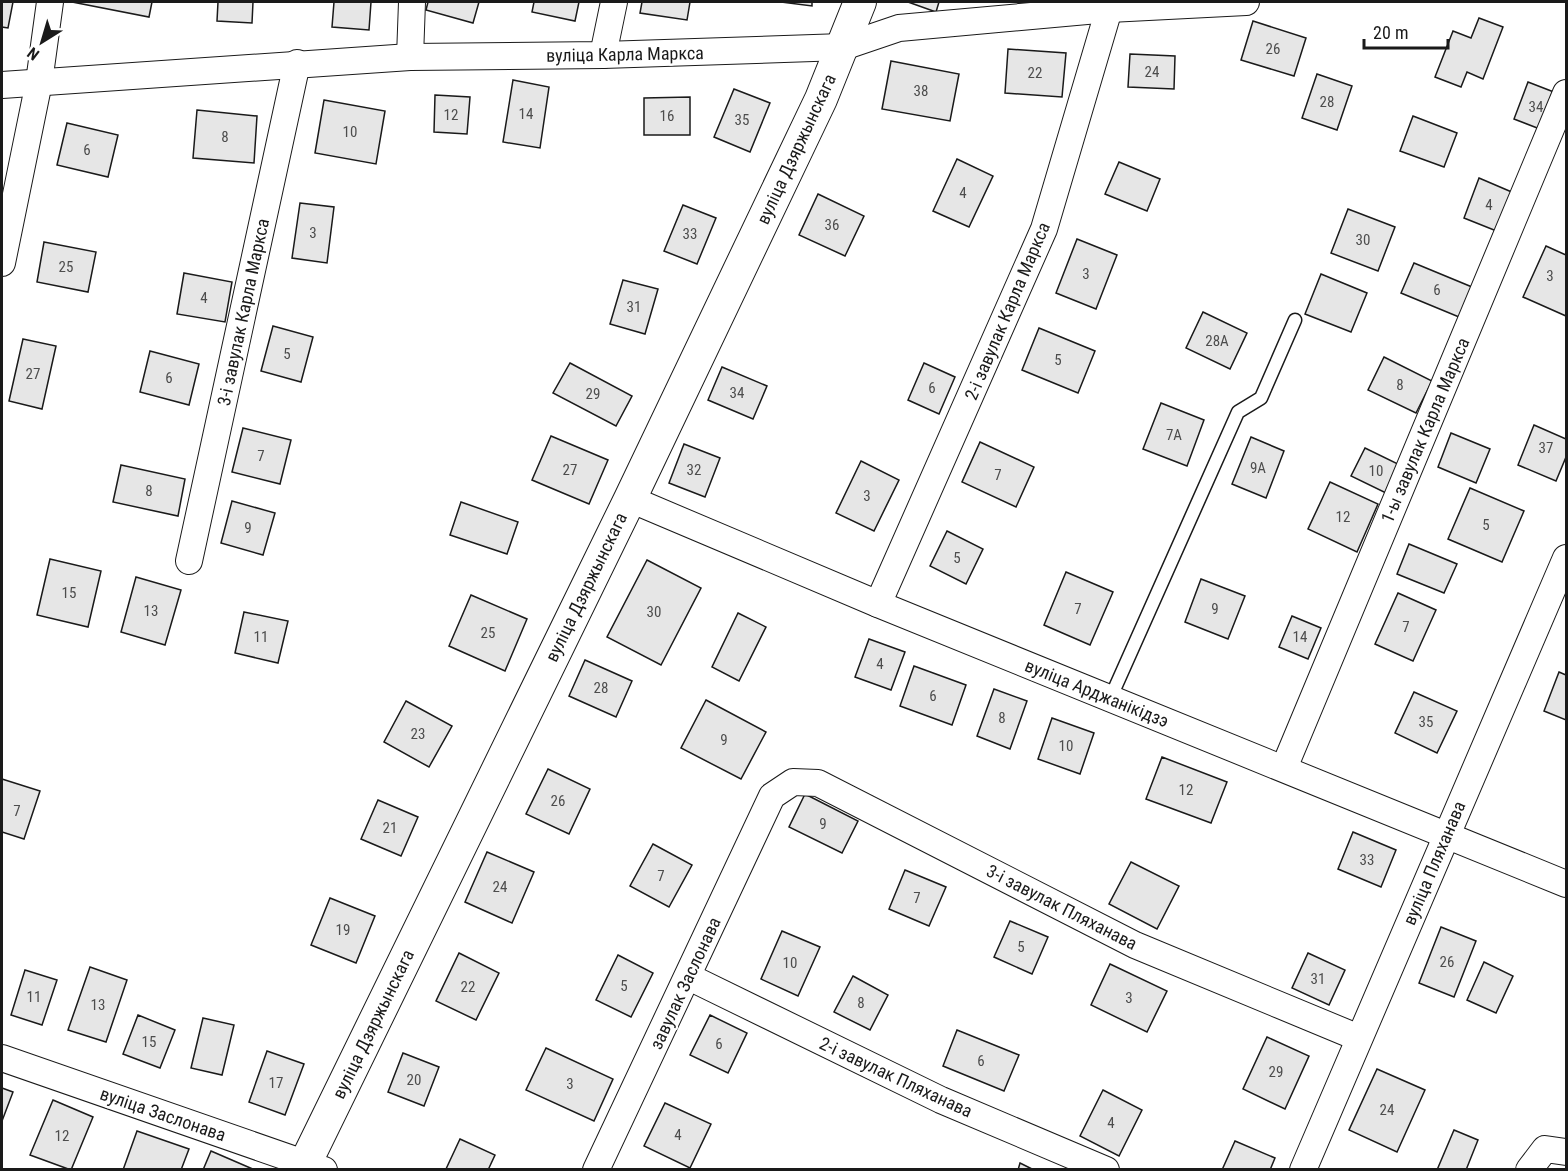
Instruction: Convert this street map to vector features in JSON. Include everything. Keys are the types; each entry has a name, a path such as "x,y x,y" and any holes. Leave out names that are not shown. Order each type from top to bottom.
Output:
{"street":[{"path":"2,263 39,82 50,2"},
{"path":"410,57 412,2"},
{"path":"603,55 614,2"},
{"name":"вуліца Дзяржынскага","path":"311,1167 817,109 860,2"},
{"name":"вуліца Карла Маркса","path":"2,85 410,57 603,55 843,47 898,28 1109,9 1246,2"},
{"name":"2-і завулак Карла Маркса","path":"878,604 1044,230 1109,9"},
{"name":"3-і завулак Карла Маркса","path":"189,561 297,63"},
{"name":"1-ы завулак Карла Маркса","path":"1284,768 1566,93"},
{"name":"вуліца Арджанікідзэ","path":"630,499 878,604 1566,884"},
{"name":"вуліца Пляханава","path":"1303,1170 1566,558"},
{"name":"3-і завулак Пляханава","path":"772,796 793,782 818,783 1136,945 1359,1038"},
{"name":"завулак Заслонава","path":"596,1170 689,977 772,796"},
{"name":"2-і завулак Пляханава","path":"689,977 941,1100 1106,1170"},
{"name":"вуліца Заслонава","path":"2,1058 311,1167"},
{"path":"1529,1170 1545,1149 1566,1152"}],"lane":[{"path":"1110,699 1238,412 1261,398 1295,320"}],"building":[{"path":"2,2 13,2 8,28 2,27"},
{"path":"72,2 152,2 149,17"},
{"path":"218,2 253,2 252,23 217,21"},
{"path":"334,2 371,2 369,30 332,27"},
{"path":"428,2 479,2 473,23 426,10"},
{"path":"534,2 579,2 575,21 532,12"},
{"path":"642,2 690,2 687,20 640,13"},
{"path":"781,2 812,2 812,6"},
{"path":"908,2 939,2 936,12"},
{"path":"1479,18 1503,27 1483,79 1467,72 1461,87 1435,77 1453,31 1471,38"},
{"path":"1253,21 1306,38 1294,76 1241,60"},
{"path":"1008,49 1066,53 1062,97 1005,93"},
{"path":"1130,54 1175,56 1174,89 1128,87"},
{"path":"891,61 959,74 950,121 882,109"},
{"path":"1317,74 1352,86 1337,130 1302,118"},
{"path":"513,80 549,87 540,148 503,142"},
{"path":"1528,82 1559,94 1545,131 1514,119"},
{"path":"734,89 770,103 750,152 714,137"},
{"path":"435,95 470,97 467,134 434,132"},
{"path":"690,97 690,135 644,135 644,98"},
{"path":"324,100 385,111 376,164 315,153"},
{"path":"197,110 257,116 254,163 193,158"},
{"path":"1413,116 1457,133 1444,167 1400,151"},
{"path":"67,123 118,135 108,177 57,165"},
{"path":"957,159 993,176 969,227 933,211"},
{"path":"1119,162 1160,179 1147,211 1105,194"},
{"path":"1479,178 1514,193 1499,232 1464,218"},
{"path":"818,194 864,216 845,256 799,235"},
{"path":"300,203 334,207 327,263 292,258"},
{"path":"683,205 716,218 697,264 664,251"},
{"path":"1348,209 1395,227 1378,271 1331,253"},
{"path":"1077,239 1117,255 1096,309 1056,293"},
{"path":"44,242 96,252 88,292 37,282"},
{"path":"1546,246 1566,255 1566,316 1523,297"},
{"path":"1414,263 1472,287 1459,317 1401,293"},
{"path":"184,273 232,282 225,322 177,314"},
{"path":"1321,274 1367,293 1351,332 1305,314"},
{"path":"623,280 658,289 645,334 610,324"},
{"path":"1203,312 1247,333 1230,369 1186,348"},
{"path":"273,326 313,337 301,382 261,371"},
{"path":"1039,328 1095,351 1078,393 1022,370"},
{"path":"23,339 56,346 42,409 9,401"},
{"path":"150,351 199,364 189,405 140,392"},
{"path":"1384,357 1432,381 1416,413 1368,390"},
{"path":"570,363 632,396 616,426 553,393"},
{"path":"924,363 955,377 939,414 908,400"},
{"path":"722,367 767,386 753,419 708,400"},
{"path":"1161,403 1204,420 1187,466 1143,449"},
{"path":"1534,425 1566,439 1566,457 1556,481 1518,465"},
{"path":"243,428 291,440 280,484 232,472"},
{"path":"1451,433 1490,449 1476,483 1438,467"},
{"path":"551,436 608,460 589,504 532,480"},
{"path":"1251,437 1284,451 1266,498 1232,484"},
{"path":"980,442 1034,467 1016,507 962,482"},
{"path":"684,444 720,458 705,497 669,483"},
{"path":"1365,448 1400,465 1386,493 1351,476"},
{"path":"861,461 899,480 874,531 836,513"},
{"path":"121,465 185,479 178,516 113,502"},
{"path":"1330,482 1378,504 1357,552 1308,529"},
{"path":"1470,488 1524,511 1502,562 1448,539"},
{"path":"232,501 275,513 263,555 221,543"},
{"path":"461,502 518,522 507,554 450,535"},
{"path":"947,531 983,549 966,584 930,566"},
{"path":"1409,544 1457,564 1444,593 1397,574"},
{"path":"50,559 101,571 88,627 37,615"},
{"path":"647,560 701,588 661,665 607,637"},
{"path":"1066,572 1113,592 1090,645 1044,625"},
{"path":"136,577 181,590 165,645 121,632"},
{"path":"1201,579 1245,596 1228,639 1185,622"},
{"path":"1398,593 1436,610 1413,661 1375,644"},
{"path":"471,595 527,619 505,671 449,646"},
{"path":"244,612 288,621 278,663 235,653"},
{"path":"738,613 766,627 739,681 712,667"},
{"path":"1292,616 1321,628 1308,659 1279,647"},
{"path":"869,639 905,652 891,690 855,677"},
{"path":"585,660 632,681 616,717 569,696"},
{"path":"914,666 966,685 952,725 900,706"},
{"path":"1559,672 1566,675 1566,720 1544,711"},
{"path":"994,689 1027,701 1010,749 977,736"},
{"path":"1414,692 1457,711 1437,753 1395,733"},
{"path":"706,700 766,732 741,779 681,748"},
{"path":"406,701 452,726 429,767 384,742"},
{"path":"1052,718 1094,733 1080,774 1038,759"},
{"path":"1162,757 1227,782 1211,823 1146,799"},
{"path":"548,769 590,789 569,834 526,814"},
{"path":"2,779 40,791 24,839 2,832"},
{"path":"805,794 858,821 842,853 789,827"},
{"path":"378,800 418,817 401,856 361,839"},
{"path":"1353,832 1396,850 1381,887 1338,869"},
{"path":"653,844 692,865 669,907 630,886"},
{"path":"487,852 534,872 512,923 465,902"},
{"path":"1131,862 1179,886 1157,929 1109,904"},
{"path":"905,870 946,887 929,926 889,909"},
{"path":"330,898 375,916 356,963 311,945"},
{"path":"1010,921 1048,937 1032,974 994,957"},
{"path":"1441,927 1476,941 1454,997 1419,983"},
{"path":"782,931 820,947 798,996 761,979"},
{"path":"459,953 499,973 476,1020 436,1001"},
{"path":"1308,953 1345,970 1329,1005 1292,988"},
{"path":"618,955 653,973 631,1017 596,1000"},
{"path":"1484,962 1513,976 1496,1013 1467,1000"},
{"path":"1110,964 1167,991 1147,1032 1091,1005"},
{"path":"90,967 127,980 106,1042 68,1030"},
{"path":"25,970 57,980 42,1025 11,1015"},
{"path":"853,976 888,995 870,1030 834,1012"},
{"path":"138,1015 175,1030 160,1068 123,1054"},
{"path":"710,1015 747,1033 728,1073 690,1055"},
{"path":"203,1018 234,1025 222,1075 191,1068"},
{"path":"957,1030 1019,1055 1004,1091 943,1066"},
{"path":"1267,1037 1309,1056 1285,1109 1243,1089"},
{"path":"546,1048 613,1079 594,1121 526,1090"},
{"path":"267,1051 304,1064 285,1115 249,1102"},
{"path":"403,1053 439,1067 424,1106 388,1092"},
{"path":"1377,1069 1425,1090 1397,1152 1349,1130"},
{"path":"2,1088 13,1092 2,1121"},
{"path":"1103,1090 1142,1110 1119,1156 1080,1136"},
{"path":"53,1100 93,1117 71,1170 30,1155"},
{"path":"665,1103 711,1124 690,1168 644,1146"},
{"path":"1454,1130 1478,1140 1466,1170 1437,1170"},
{"path":"137,1131 189,1149 181,1170 123,1170"},
{"path":"460,1139 495,1155 488,1170 446,1169"},
{"path":"1235,1141 1275,1158 1270,1170 1222,1170"},
{"path":"211,1151 255,1170 203,1170"},
{"path":"1020,1163 1034,1170 1018,1170"}]}
